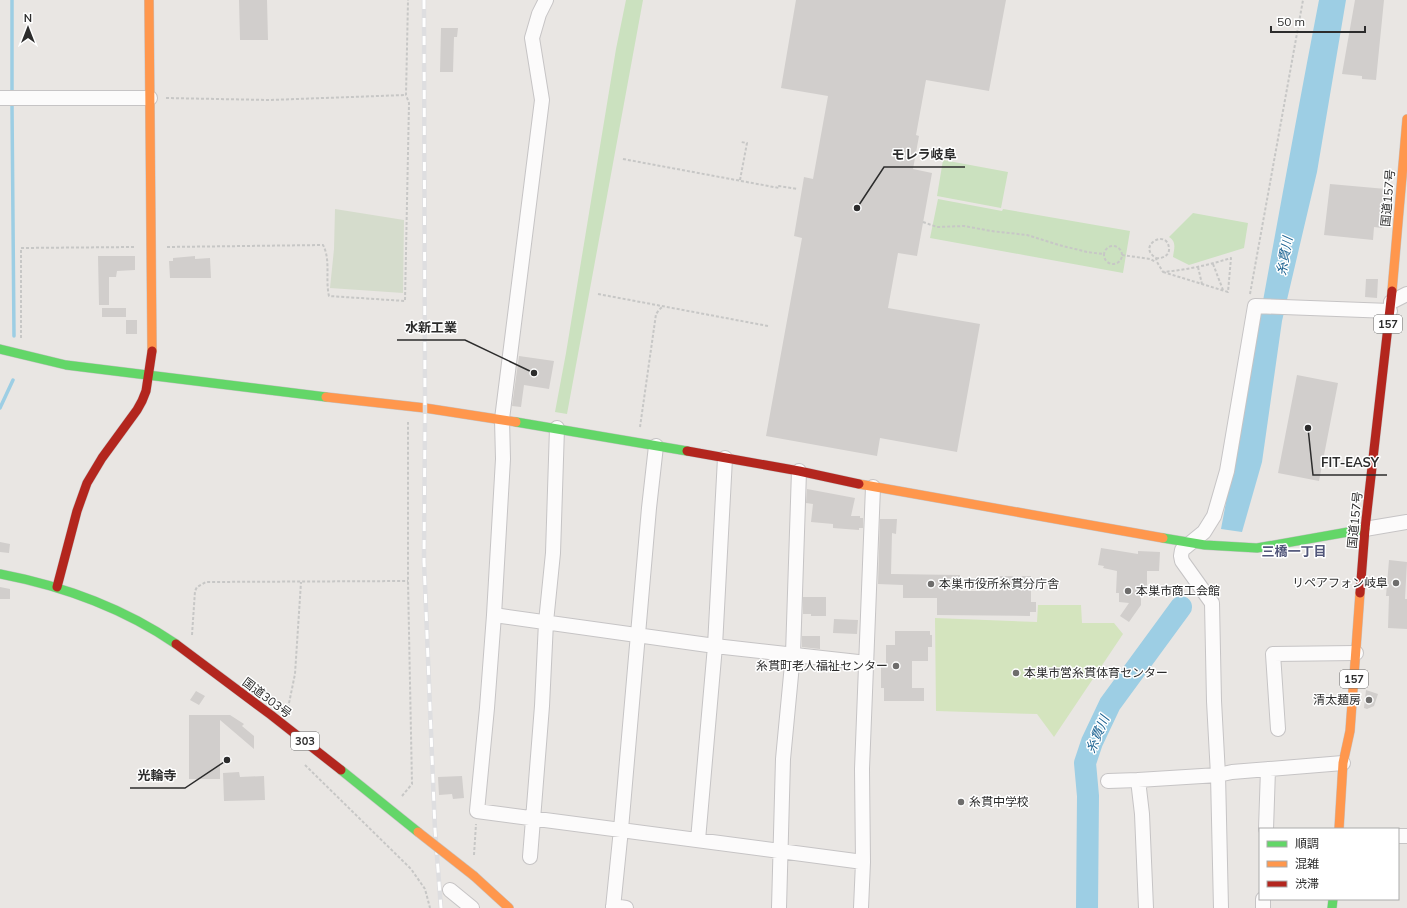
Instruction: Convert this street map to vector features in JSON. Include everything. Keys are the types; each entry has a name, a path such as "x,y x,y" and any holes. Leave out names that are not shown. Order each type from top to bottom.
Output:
{"main road":[{"path":"57,586 77,511 87,483 102,458 137,410 146,391 152,357 149,0"},
{"name":"国道157号","path":"1339,828 1343,763 1350,731 1365,530 1390,306 1407,119"},
{"path":"0,349 66,365 425,408 502,419 799,471 874,487 1205,545 1257,548 1365,530"},
{"name":"国道303号","path":"0,574 57,586 94,600 134,619 172,642 302,739 474,876 509,908"}],"street":[{"path":"546,0 539,14 532,38 542,100 502,419 503,459 494,615 477,810 534,819 621,829 863,862"},
{"path":"0,98 150,98"},
{"path":"1221,908 1212,603 1182,561 1181,556 1182,550 1204,532 1214,516 1227,471 1255,306 1300,308 1390,306 1407,294"},
{"path":"530,857 542,706 546,622 553,553 557,428"},
{"path":"617,907 621,829 649,508 656,446"},
{"path":"698,840 715,646 725,458"},
{"path":"779,908 783,759 793,654 799,471"},
{"path":"861,908 863,862 862,769 874,487"},
{"path":"1365,530 1407,522"},
{"path":"494,615 715,646 867,663"},
{"path":"1278,729 1273,654 1356,653"},
{"path":"1108,781 1218,775 1232,772 1343,763"},
{"path":"1266,828 1268,769"},
{"path":"1138,780 1142,814 1146,908"},
{"path":"450,890 472,908"}],"path":[{"path":"21,344 21,248 323,245 327,253 326,286 329,296 405,301 409,103 406,95 408,0"},
{"path":"1250,287 1303,0"},
{"path":"150,98 269,100 406,95"},
{"path":"740,180 747,142 741,142"},
{"path":"623,159 779,188 779,186 797,189"},
{"path":"923,222 937,227 964,226 991,231 1027,234 1059,245 1087,252 1103,254"},
{"path":"1156,258 1161,258 1168,254 1169,245 1162,239 1154,240 1151,244 1150,252 1152,256 1156,258 1162,272 1228,292 1231,258 1214,264 1162,272"},
{"path":"1111,245 1121,249 1122,255 1121,260 1112,264 1104,259 1103,254 1106,248 1111,245"},
{"path":"1122,255 1150,259 1157,262"},
{"path":"1214,264 1223,290"},
{"path":"1198,267 1202,284"},
{"path":"598,294 768,326"},
{"path":"640,426 656,314 663,307"},
{"path":"402,797 412,784 408,581 408,416"},
{"path":"190,655 196,591 197,586 201,583 408,581"},
{"path":"287,709 292,693 295,674 301,582"},
{"path":"303,763 411,869 425,889 430,908"}],"green space":[{"path":"626,0 643,0 567,414 555,412 616,49"},
{"path":"943,160 1008,172 1001,208 937,196"},
{"path":"938,199 1002,211 1003,209 1130,231 1123,273 930,238"},
{"path":"335,209 404,220 403,293 330,288 334,249"},
{"path":"1193,213 1248,223 1244,248 1189,265 1173,257 1174,243 1169,237"},
{"name":"本巣市営糸貫体育センター","path":"1038,605 1081,605 1082,623 1114,623 1123,634 1054,737 1037,714 936,711 935,618 1037,622"}],"water":[{"path":"1319,0 1346,0 1317,172 1282,321 1262,462 1242,532 1221,529 1294,132"}],"building":[{"path":"239,0 267,0 268,40 240,40"},
{"path":"796,0 1006,0 989,91 926,80 916,135 919,136 913,169 932,173 917,256 898,253 888,308 980,324 957,452 880,438 877,456 766,436 802,238 794,236 804,177 813,179 828,96 781,88"},
{"path":"1355,0 1384,0 1376,80 1362,79 1362,76 1342,74"},
{"path":"441,28 458,28 457,37 454,37 453,72 440,72"},
{"path":"1330,184 1386,189 1382,228 1374,227 1373,240 1324,235"},
{"path":"98,256 135,256 135,270 117,271 116,277 109,277 109,305 99,305"},
{"path":"195,256 195,259 210,258 211,278 170,278 169,261 173,261 173,258"},
{"path":"1366,279 1378,279 1377,298 1365,297"},
{"path":"102,308 126,308 126,317 102,317"},
{"path":"126,320 137,320 137,334 126,334"},
{"path":"519,356 554,361 549,389 524,385 521,407 512,406"},
{"path":"1297,375 1338,383 1319,481 1278,473"},
{"path":"807,489 855,498 851,516 860,516 860,518 863,518 863,528 859,528 859,530 833,528 833,524 811,522 813,504 806,503"},
{"name":"本巣市役所糸貫分庁舎","path":"880,519 897,519 896,534 892,533 891,574 960,575 960,591 999,591 1000,576 1031,576 1031,602 1036,602 1036,612 1030,612 1030,616 937,615 937,598 903,598 903,585 878,584"},
{"path":"0,542 10,544 9,553 0,552"},
{"path":"1101,548 1138,554 1138,551 1160,552 1159,571 1147,571 1147,589 1141,589 1141,605 1129,622 1120,616 1129,603 1119,602 1119,593 1116,593 1117,571 1103,568 1104,566 1098,565"},
{"path":"1389,560 1407,562 1405,599 1407,599 1407,629 1388,628 1389,596 1386,596"},
{"path":"0,587 10,589 10,599 0,599"},
{"path":"803,597 826,597 826,616 811,616 811,614 803,614"},
{"path":"834,619 858,620 857,634 833,633"},
{"name":"糸貫町老人福祉センター","path":"895,631 930,631 930,635 932,635 932,647 928,647 928,661 912,661 912,688 924,688 924,701 884,701 884,688 881,688 881,666 884,666 884,663 886,663 886,645 895,645"},
{"path":"802,636 820,636 820,649 802,647"},
{"name":"清太麺房","path":"1366,690 1378,694 1374,706 1367,709 1364,708"},
{"path":"196,691 205,696 199,705 190,700"},
{"path":"189,715 230,715 244,724 242,726 254,736 254,749 220,720 220,779 189,779"},
{"path":"239,772 240,777 264,776 265,800 224,801 223,773"},
{"path":"462,776 464,798 453,799 452,794 439,795 438,777"}],"waterway":[{"path":"12,0 12,92"},
{"path":"12,106 14,336"},
{"path":"0,408 13,380"},
{"name":"糸貫川","path":"1087,908 1088,796 1085,763 1092,742 1110,704 1181,607"}],"railway":[{"path":"424,0 424,561 435,830 441,908"}],"traffic: fast":[{"path":"0,349 66,365 326,397"},
{"path":"516,422 687,451"},
{"path":"1163,538 1205,545 1257,548 1365,529"},
{"path":"0,574 47,585 92,600 114,609 156,631 176,644"},
{"path":"341,770 418,832"},
{"path":"1332,908 1333,900"}],"traffic: slow":[{"path":"149,0 152,351"},
{"path":"1392,291 1407,119"},
{"path":"326,397 425,408 516,422"},
{"path":"859,484 1163,538"},
{"path":"1339,828 1343,763 1350,731 1360,593"},
{"path":"418,832 474,876"},
{"path":"474,876 509,908"}],"traffic: jam":[{"path":"1360,593 1365,529 1392,291"},
{"path":"57,587 77,511 87,483 102,458 142,401 146,391 152,351"},
{"path":"687,451 799,471 859,484"},
{"path":"176,644 271,715 341,770"}],"place":[{"name":"モレラ岐阜","path":"857,208"},
{"name":"水新工業","path":"534,373"},
{"name":"FIT-EASY","path":"1308,428"},
{"name":"リペアフォン岐阜","path":"1396,583"},
{"name":"本巣市役所糸貫分庁舎","path":"931,584"},
{"name":"本巣市商工会館","path":"1128,591"},
{"name":"糸貫町老人福祉センター","path":"896,666"},
{"name":"本巣市営糸貫体育センター","path":"1016,673"},
{"name":"清太麺房","path":"1369,700"},
{"name":"光輪寺","path":"227,760"},
{"name":"糸貫中学校","path":"961,802"}],"district":[{"name":"三橋一丁目","path":"1294,551"}]}
